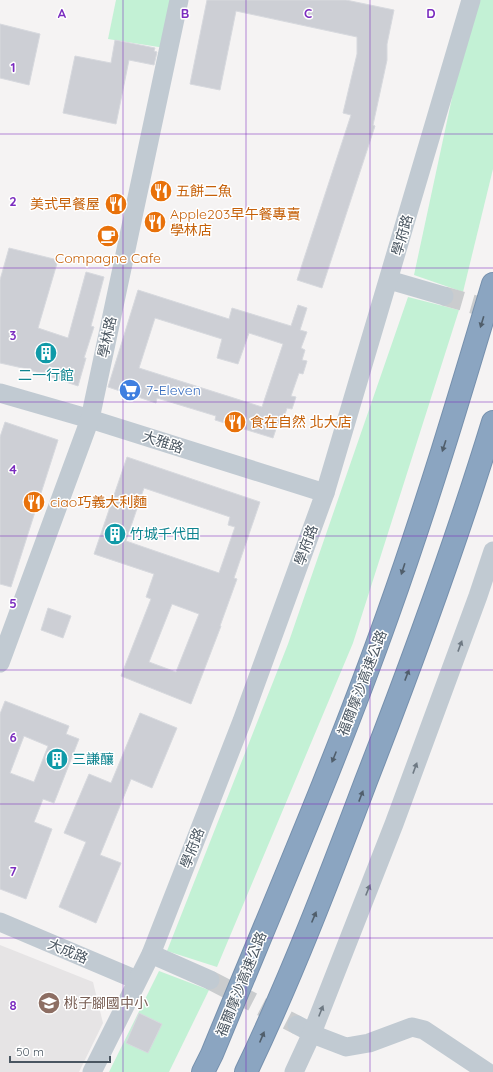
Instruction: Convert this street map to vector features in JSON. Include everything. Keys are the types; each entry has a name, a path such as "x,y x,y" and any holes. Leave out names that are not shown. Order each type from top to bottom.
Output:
{"highway":[{"name":"福爾摩沙高速公路","path":"203,1072 212,1054 344,731 389,613 450,429 493,284"},
{"path":"246,1072 320,903 423,633 493,422"}],"street":[{"name":"學林路","path":"0,663 90,418 179,0"},
{"name":"學府路","path":"92,1072 151,954 242,721 325,493 471,0"},
{"path":"389,280 444,296"},
{"name":"大雅路","path":"0,393 90,418 325,493"},
{"path":"294,1072 304,1029 394,824 478,596 493,551"},
{"name":"大成路","path":"0,922 137,980"},
{"path":"151,954 210,980"},
{"path":"304,1029 346,1047 369,1043 412,1027 424,1030 487,1072"}],"shaded area":[{"name":"桃子腳國中小","path":"0,945 93,982 103,1023 79,1072 0,1072"}],"green space":[{"path":"116,0 175,0 165,48 108,39"},
{"path":"473,0 493,0 493,169 463,292 414,275"},
{"path":"408,297 459,310 353,643 217,967 167,951 288,644"},
{"path":"159,971 209,990 169,1072 109,1072"}],"building":[{"path":"207,0 346,0 394,10 387,44 387,60 373,125 375,126 322,288 297,280 351,115 343,113 357,54 357,37 236,11 220,90 190,84"},
{"path":"0,24 40,34 29,85 0,78"},
{"path":"115,40 155,48 154,51 157,52 154,65 129,60 116,124 63,113 75,56 111,63"},
{"path":"9,248 58,260 38,328 68,338 86,272 104,277 91,326 94,327 84,358 86,358 78,386 27,369 0,363 0,280"},
{"path":"138,290 229,319 232,308 291,326 298,305 307,308 300,330 307,332 301,348 305,350 302,360 307,361 303,374 299,373 291,396 296,397 292,409 287,408 282,424 278,423 273,438 215,420 216,416 157,398 156,403 108,387","holes":["155,318 222,339 217,358 238,364 249,333 283,344 262,407 139,368"]},
{"path":"5,422 58,440 11,587 0,584 0,437"},
{"path":"127,457 260,502 234,578 237,579 221,626 191,704 121,676 151,599 146,597 154,574 94,554","holes":["144,488 230,517 228,525 235,527 219,573 126,541","172,604 199,614 176,672 149,662"]},
{"path":"48,608 71,616 63,638 41,630"},
{"path":"5,701 69,726 66,734 79,739 54,803 43,799 34,822 52,829 26,899 0,889 0,714","holes":["24,736 48,746 34,782 10,773"]},
{"path":"140,713 177,728 152,788 131,779 100,855 121,863 96,923 59,907 86,842 64,833 89,774 111,783"},
{"path":"139,1013 162,1024 148,1053 126,1043"}],"tunnel":[{"path":"444,296 493,310"},
{"path":"210,980 297,1025"}],"place":[{"name":"五餅二魚","path":"161,191"},
{"name":"美式早餐屋","path":"116,204"},
{"name":"Apple203早午餐專賣 學林店","path":"155,222"},
{"name":"Compagne Cafe","path":"108,236"},
{"name":"二一行館","path":"46,353"},
{"name":"7-Eleven","path":"130,390"},
{"name":"食在自然 北大店","path":"235,422"},
{"name":"ciao巧義大利麵","path":"34,502"},
{"name":"竹城千代田","path":"115,534"},
{"name":"三謙釀","path":"57,759"},
{"name":"桃子腳國中小","path":"49,1003"}]}
